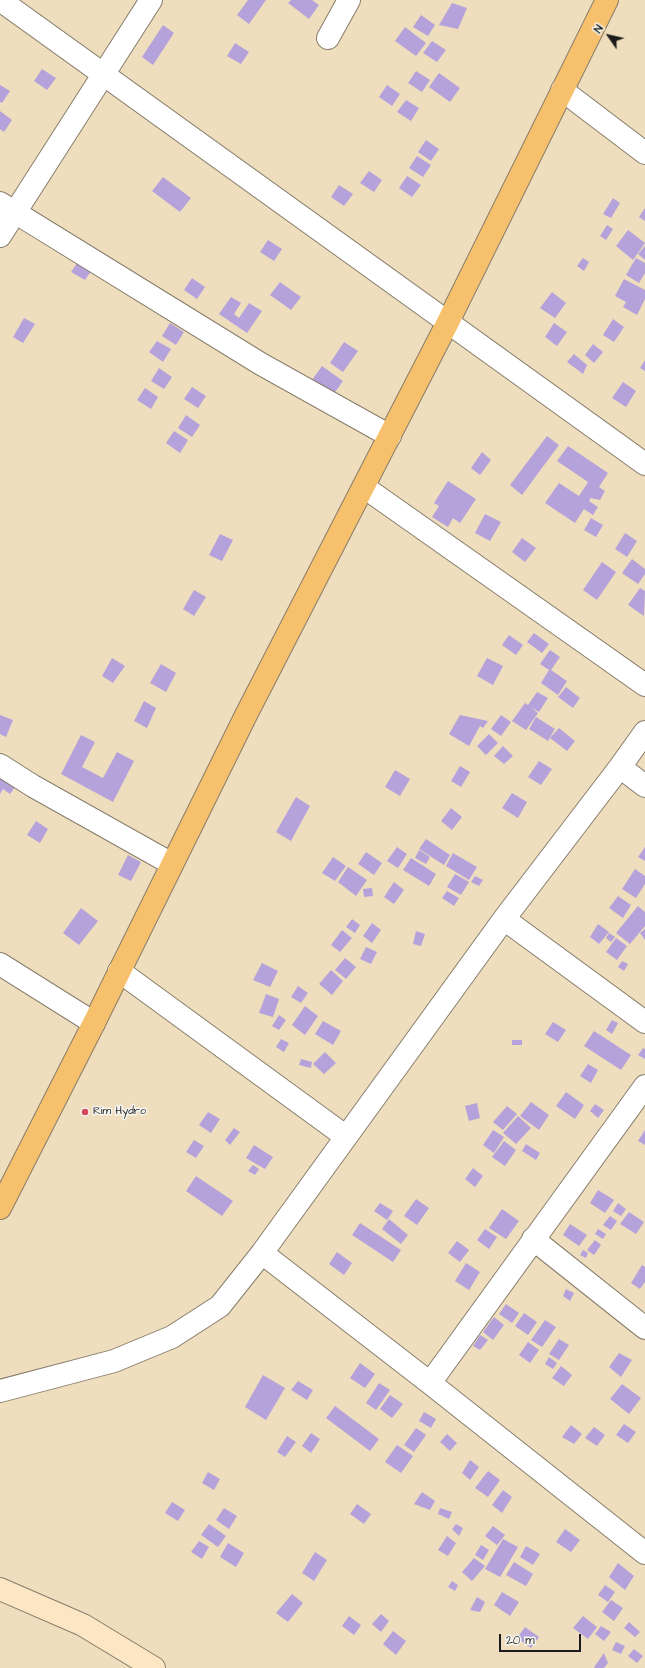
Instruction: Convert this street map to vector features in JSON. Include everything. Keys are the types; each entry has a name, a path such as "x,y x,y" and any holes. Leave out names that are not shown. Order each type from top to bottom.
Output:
{"main road":[{"path":"0,1208 94,1023 246,715 448,322 606,1"}],"street":[{"path":"0,0 102,75 645,464"},
{"path":"0,236 8,208 102,75 151,0"},
{"path":"328,38 349,0"},
{"path":"562,90 645,153"},
{"path":"8,208 261,364 390,436"},
{"path":"364,487 645,685"},
{"path":"0,1391 114,1361 172,1337 220,1306 262,1253 345,1136 504,919 645,732"},
{"path":"0,765 33,786 172,864"},
{"path":"620,767 645,786"},
{"path":"504,919 645,1022"},
{"path":"0,964 94,1023"},
{"path":"119,971 345,1136"},
{"path":"430,1383 645,1086"},
{"path":"533,1240 645,1328"},
{"path":"262,1253 430,1383 645,1554"},
{"path":"0,1589 83,1625 154,1668"}],"building":[{"path":"248,0 266,0 249,24 237,15"},
{"path":"291,0 312,0 319,5 309,19 288,3"},
{"path":"452,3 467,8 458,29 439,25"},
{"path":"421,15 435,25 428,36 413,27"},
{"path":"163,25 174,33 153,65 142,57"},
{"path":"405,27 426,43 416,56 395,41"},
{"path":"432,41 446,50 437,62 423,53"},
{"path":"235,43 249,52 241,64 227,56"},
{"path":"42,69 56,78 47,90 34,81"},
{"path":"416,71 430,80 422,92 408,83"},
{"path":"439,73 460,88 450,102 429,87"},
{"path":"0,85 10,91 2,103 0,102"},
{"path":"387,85 400,94 392,106 379,97"},
{"path":"406,100 419,108 411,121 397,112"},
{"path":"0,111 12,120 4,132 0,129"},
{"path":"426,140 439,149 431,161 418,152"},
{"path":"417,156 431,165 423,177 409,168"},
{"path":"369,171 382,180 374,192 360,183"},
{"path":"407,176 421,185 412,197 399,188"},
{"path":"163,177 191,198 180,212 152,191"},
{"path":"339,185 353,194 344,206 331,197"},
{"path":"613,198 620,203 611,218 603,214"},
{"path":"645,208 645,221 639,217"},
{"path":"607,225 613,229 606,240 600,236"},
{"path":"628,230 645,243 633,260 616,246"},
{"path":"268,240 282,249 274,261 260,252"},
{"path":"645,246 645,260 638,254"},
{"path":"583,258 589,262 584,271 577,266"},
{"path":"636,258 645,263 645,273 639,283 626,275"},
{"path":"80,259 93,268 85,280 71,272"},
{"path":"192,278 205,287 197,299 184,290"},
{"path":"624,279 645,290 645,299 637,315 623,307 626,302 615,296"},
{"path":"280,282 301,297 291,310 270,295"},
{"path":"552,292 566,303 555,318 540,308"},
{"path":"231,297 241,303 234,314 239,318 249,303 262,311 247,333 219,314"},
{"path":"24,318 35,324 23,343 13,337"},
{"path":"613,319 624,327 614,342 603,335"},
{"path":"170,323 184,332 176,345 162,336"},
{"path":"554,323 567,332 557,346 545,337"},
{"path":"157,341 171,349 163,362 149,352"},
{"path":"344,342 358,351 343,372 330,363"},
{"path":"593,344 603,352 594,363 585,355"},
{"path":"574,354 587,365 583,374 567,362"},
{"path":"645,360 645,371 640,368"},
{"path":"322,366 343,381 333,395 312,380"},
{"path":"159,368 172,377 164,389 151,381"},
{"path":"623,382 636,391 626,407 612,398"},
{"path":"192,387 206,396 198,408 184,399"},
{"path":"145,388 158,397 151,409 137,400"},
{"path":"186,415 200,425 192,437 178,428"},
{"path":"174,431 188,440 180,453 166,443"},
{"path":"547,436 559,445 522,495 510,485"},
{"path":"568,446 608,473 599,487 605,491 600,500 591,498 589,501 598,507 593,515 584,509 575,523 545,503 559,483 579,496 588,482 557,461"},
{"path":"482,452 491,460 480,475 471,468"},
{"path":"448,481 476,499 460,523 453,518 448,527 432,517 439,506 434,503"},
{"path":"485,514 501,522 490,541 475,533"},
{"path":"591,518 603,525 596,537 584,530"},
{"path":"625,533 637,541 627,557 615,549"},
{"path":"220,534 233,540 222,561 209,555"},
{"path":"522,538 536,548 525,562 512,552"},
{"path":"632,559 645,569 645,574 638,584 622,573"},
{"path":"602,562 616,572 597,600 583,590"},
{"path":"640,588 645,591 644,616 628,605"},
{"path":"194,590 206,597 194,616 183,609"},
{"path":"534,633 549,644 542,653 527,642"},
{"path":"509,635 523,645 516,655 502,645"},
{"path":"550,650 560,657 551,670 567,681 558,695 541,683 549,670 540,664"},
{"path":"112,658 125,666 113,683 102,676"},
{"path":"487,658 503,666 493,685 477,676"},
{"path":"161,664 176,673 166,692 150,683"},
{"path":"566,687 580,698 573,708 558,697"},
{"path":"537,692 548,698 539,712 531,707 538,713 526,730 512,721 525,703 528,705"},
{"path":"144,701 156,708 147,728 134,721"},
{"path":"0,715 13,720 6,737 0,734"},
{"path":"460,715 488,721 483,728 480,726 469,746 449,734"},
{"path":"501,715 511,722 501,736 491,729"},
{"path":"536,717 555,729 548,741 529,729"},
{"path":"559,728 575,741 567,751 550,738"},
{"path":"489,734 498,743 486,755 477,746"},
{"path":"81,735 95,742 82,767 103,778 117,752 134,761 113,802 61,774"},
{"path":"503,746 513,756 504,764 494,756"},
{"path":"539,761 552,769 541,785 528,777"},
{"path":"460,766 470,772 461,787 451,781"},
{"path":"395,770 410,779 400,796 385,787"},
{"path":"0,776 15,787 10,794 3,789 0,794"},
{"path":"512,793 527,802 518,818 502,808"},
{"path":"296,797 310,806 291,841 276,832"},
{"path":"451,808 462,817 452,830 441,821"},
{"path":"36,821 48,829 40,843 27,835"},
{"path":"426,839 450,855 444,865 419,849"},
{"path":"397,847 407,854 398,868 387,861"},
{"path":"645,847 645,861 638,857"},
{"path":"419,850 430,857 426,864 415,858"},
{"path":"366,852 382,863 374,875 358,864"},
{"path":"453,853 477,867 469,880 446,866"},
{"path":"128,855 141,862 131,881 118,875"},
{"path":"333,857 346,866 335,881 322,873"},
{"path":"411,858 436,874 429,886 403,870"},
{"path":"348,867 367,880 356,896 338,882"},
{"path":"635,869 645,876 645,884 636,898 622,889"},
{"path":"455,874 469,882 461,895 447,887"},
{"path":"475,876 483,880 479,886 471,882"},
{"path":"394,882 404,890 394,904 384,897"},
{"path":"372,888 373,896 364,897 363,889"},
{"path":"447,891 459,898 454,906 442,898"},
{"path":"618,896 631,905 623,918 609,908"},
{"path":"638,906 645,912 645,926 630,944 616,933"},
{"path":"81,908 98,921 79,945 63,933"},
{"path":"352,919 360,925 355,933 346,927"},
{"path":"372,923 381,930 372,943 363,936"},
{"path":"598,924 609,932 599,944 590,937"},
{"path":"645,929 645,940 640,933"},
{"path":"342,930 352,938 340,952 331,945"},
{"path":"416,931 425,934 421,946 413,944"},
{"path":"609,933 615,937 611,942 606,938"},
{"path":"616,938 627,946 617,960 606,952"},
{"path":"366,947 377,952 371,964 360,959"},
{"path":"345,958 356,967 346,979 335,970"},
{"path":"622,961 628,964 624,971 618,967"},
{"path":"262,963 278,971 270,987 253,980"},
{"path":"331,970 343,981 332,995 319,984"},
{"path":"298,986 308,993 301,1003 291,997"},
{"path":"266,994 279,999 273,1017 259,1013"},
{"path":"305,1006 318,1016 305,1035 292,1025"},
{"path":"279,1015 286,1020 279,1030 272,1026"},
{"path":"612,1020 618,1023 612,1034 606,1030"},
{"path":"323,1021 341,1031 333,1045 315,1034"},
{"path":"553,1022 566,1030 558,1042 545,1034"},
{"path":"594,1031 631,1055 621,1070 584,1046"},
{"path":"281,1039 289,1043 284,1052 276,1047"},
{"path":"512,1040 522,1040 522,1045 512,1045"},
{"path":"643,1048 645,1049 645,1059 638,1055"},
{"path":"325,1052 336,1063 324,1074 313,1064"},
{"path":"301,1059 312,1062 311,1068 299,1065"},
{"path":"588,1064 598,1070 591,1083 580,1076"},
{"path":"566,1092 584,1105 575,1119 556,1106"},
{"path":"531,1102 549,1115 539,1130 520,1116"},
{"path":"477,1103 480,1118 469,1121 465,1106"},
{"path":"595,1104 604,1110 598,1118 590,1111"},
{"path":"507,1106 517,1114 503,1130 493,1122"},
{"path":"208,1112 220,1119 211,1133 199,1125"},
{"path":"518,1116 531,1128 516,1144 503,1133"},
{"path":"234,1128 240,1132 230,1145 225,1140"},
{"path":"493,1130 504,1137 494,1153 483,1145"},
{"path":"645,1130 645,1145 638,1141"},
{"path":"194,1140 204,1146 196,1158 186,1152"},
{"path":"504,1141 516,1150 505,1166 492,1157"},
{"path":"526,1144 540,1153 536,1160 522,1151"},
{"path":"254,1145 273,1157 265,1169 246,1158"},
{"path":"253,1165 259,1169 255,1175 248,1171"},
{"path":"473,1168 483,1176 475,1187 465,1179"},
{"path":"196,1176 233,1201 222,1216 186,1191"},
{"path":"598,1190 614,1200 605,1213 590,1203"},
{"path":"416,1199 429,1208 417,1225 404,1216"},
{"path":"380,1203 393,1211 387,1220 374,1211"},
{"path":"618,1203 626,1209 621,1216 613,1211"},
{"path":"502,1209 519,1221 506,1239 489,1228"},
{"path":"629,1212 644,1222 636,1234 620,1224"},
{"path":"610,1216 617,1221 611,1230 603,1225"},
{"path":"389,1219 408,1235 401,1244 382,1229"},
{"path":"360,1223 401,1250 393,1262 352,1235"},
{"path":"570,1224 587,1235 579,1246 563,1235"},
{"path":"485,1229 497,1237 489,1249 477,1240"},
{"path":"598,1229 606,1234 603,1239 595,1234"},
{"path":"595,1240 601,1245 594,1255 587,1250"},
{"path":"457,1241 469,1250 460,1262 448,1253"},
{"path":"583,1250 588,1253 586,1258 580,1255"},
{"path":"337,1252 352,1263 344,1275 329,1264"},
{"path":"466,1263 480,1272 469,1290 455,1281"},
{"path":"642,1265 645,1267 645,1282 640,1289 631,1283"},
{"path":"566,1289 574,1293 570,1301 563,1296"},
{"path":"506,1304 519,1313 512,1323 499,1314"},
{"path":"524,1313 537,1322 528,1335 515,1326"},
{"path":"494,1317 504,1325 493,1340 483,1332"},
{"path":"545,1320 556,1327 542,1347 531,1340"},
{"path":"480,1335 488,1340 480,1350 473,1346"},
{"path":"559,1339 569,1345 559,1360 549,1354"},
{"path":"528,1342 539,1350 530,1363 519,1355"},
{"path":"619,1353 632,1360 621,1377 609,1367"},
{"path":"549,1357 557,1363 553,1369 545,1364"},
{"path":"360,1363 375,1374 365,1388 350,1378"},
{"path":"561,1366 572,1375 564,1386 552,1378"},
{"path":"263,1375 285,1388 266,1420 245,1407"},
{"path":"298,1381 313,1390 307,1400 291,1390"},
{"path":"379,1383 390,1390 376,1410 366,1403"},
{"path":"622,1384 641,1398 629,1414 610,1399"},
{"path":"390,1395 403,1404 392,1418 380,1409"},
{"path":"335,1406 379,1439 370,1451 326,1418"},
{"path":"424,1412 436,1419 431,1428 419,1421"},
{"path":"624,1424 636,1432 628,1443 616,1435"},
{"path":"571,1425 582,1434 574,1444 562,1437"},
{"path":"594,1427 605,1435 597,1446 585,1438"},
{"path":"416,1428 426,1435 414,1452 404,1445"},
{"path":"311,1433 320,1439 311,1453 302,1446"},
{"path":"447,1434 457,1443 450,1451 440,1442"},
{"path":"287,1436 296,1442 285,1457 277,1452"},
{"path":"397,1445 413,1456 401,1473 385,1462"},
{"path":"470,1460 479,1467 470,1480 462,1473"},
{"path":"488,1471 500,1480 488,1497 475,1488"},
{"path":"208,1472 220,1479 214,1490 202,1483"},
{"path":"503,1490 512,1497 502,1513 492,1505"},
{"path":"422,1492 435,1501 430,1510 414,1504"},
{"path":"172,1502 185,1510 178,1521 165,1513"},
{"path":"357,1504 371,1514 364,1524 350,1514"},
{"path":"224,1508 237,1516 229,1529 216,1520"},
{"path":"440,1508 452,1512 449,1519 438,1514"},
{"path":"209,1524 226,1536 218,1547 201,1535"},
{"path":"456,1524 463,1528 459,1536 452,1529"},
{"path":"493,1526 505,1535 497,1545 485,1536"},
{"path":"565,1529 580,1540 571,1552 556,1542"},
{"path":"447,1536 456,1543 448,1556 438,1550"},
{"path":"503,1539 518,1547 500,1577 485,1569"},
{"path":"199,1541 209,1547 202,1559 191,1552"},
{"path":"228,1543 244,1553 236,1567 220,1557"},
{"path":"481,1545 489,1550 483,1560 475,1555"},
{"path":"526,1546 540,1554 533,1565 520,1557"},
{"path":"315,1552 327,1560 314,1581 302,1573"},
{"path":"474,1558 485,1566 472,1581 462,1572"},
{"path":"514,1562 533,1574 526,1586 506,1575"},
{"path":"618,1563 634,1576 625,1590 609,1577"},
{"path":"452,1581 458,1585 455,1591 448,1587"},
{"path":"605,1585 615,1592 608,1602 598,1595"},
{"path":"502,1592 519,1602 510,1616 494,1605"},
{"path":"292,1594 303,1603 288,1622 276,1613"},
{"path":"477,1597 485,1602 480,1612 470,1610"},
{"path":"611,1600 623,1608 614,1621 602,1612"},
{"path":"381,1614 389,1621 381,1632 372,1624"},
{"path":"349,1616 361,1625 354,1635 342,1626"},
{"path":"583,1616 597,1627 588,1639 573,1628"},
{"path":"629,1622 640,1632 635,1637 624,1628"},
{"path":"601,1626 611,1632 604,1641 595,1634"},
{"path":"525,1627 539,1637 531,1648 517,1638"},
{"path":"393,1631 406,1641 396,1655 383,1644"},
{"path":"616,1642 625,1646 621,1654 612,1650"},
{"path":"634,1649 643,1656 637,1663 628,1656"},
{"path":"604,1653 608,1663 604,1668 595,1668 594,1667"}],"place":[{"name":"Rim Hydro","path":"85,1112"}]}
